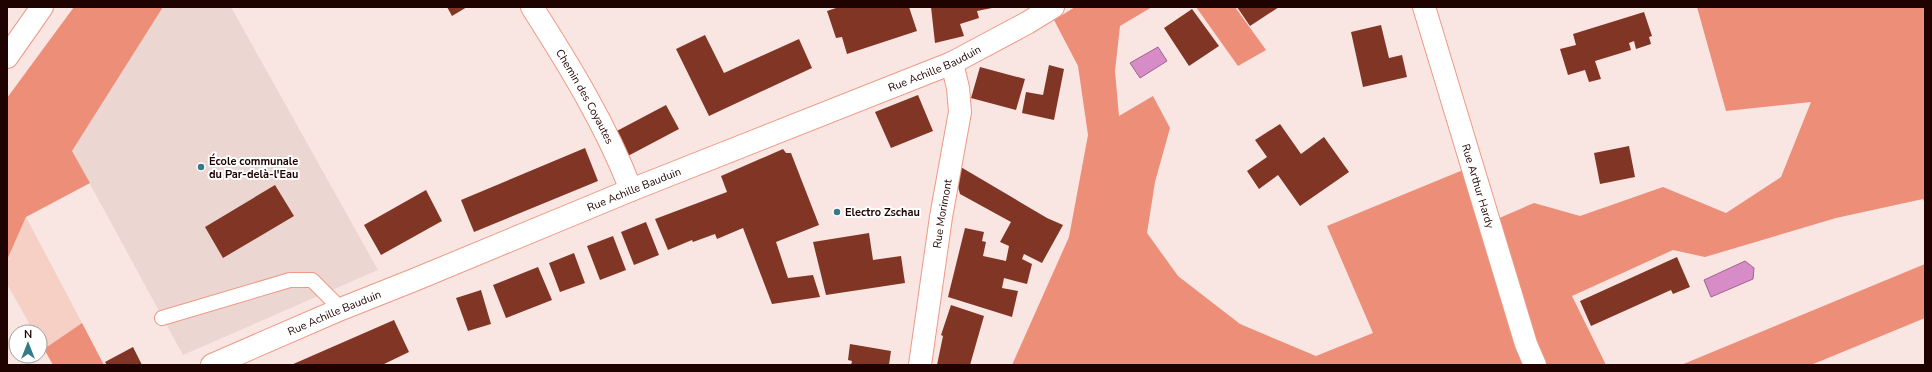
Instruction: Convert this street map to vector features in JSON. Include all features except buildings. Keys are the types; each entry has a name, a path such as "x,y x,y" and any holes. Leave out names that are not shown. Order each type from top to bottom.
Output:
{"main road":[{"path":"7,57 42,7"},
{"name":"Chemin des Coyautes","path":"532,7 568,64 619,159 631,190"},
{"name":"Rue Achille Bauduin","path":"212,365 341,309 631,190 952,63 1027,23 1053,7"},
{"name":"Rue Arthur Hardy","path":"1424,7 1526,344 1535,365"},
{"name":"Rue Morimont","path":"920,365 941,217 960,112 958,88 952,63"}],"lane":[{"path":"162,318 290,280 312,280 341,309"}],"shaded area":[{"path":"74,7 163,7 72,151 90,183 26,217 7,260 7,98"},
{"name":"École communale du Par-delà-l'Eau","path":"163,7 231,7 378,270 183,355 72,151"},
{"path":"1075,7 1152,7 1120,26 1115,71 1119,116 1153,96 1170,128 1155,182 1147,233 1178,276 1240,324 1316,356 1373,333 1327,226 1463,170 1526,365 1012,365 1069,237 1088,135 1078,66 1054,20"},
{"path":"1196,7 1235,7 1266,50 1238,66"},
{"path":"1697,7 1925,7 1925,204 1923,199 1836,218 1705,257 1673,250 1572,296 1606,365 1544,365 1497,219 1534,203 1580,216 1663,187 1726,213 1781,177 1811,102 1726,111"},
{"path":"1158,47 1167,61 1140,78 1130,63"},
{"path":"26,217 82,323 48,346 48,324 30,324 7,284 7,260"},
{"path":"1745,261 1754,268 1753,279 1711,297 1704,280"},
{"path":"1925,264 1925,318 1811,365 1681,365"},
{"path":"82,323 104,365 53,365 48,356 48,346"}],"place":[{"name":"École communale du Par-delà-l'Eau","path":"201,167"},
{"name":"Electro Zschau","path":"837,212"}]}
